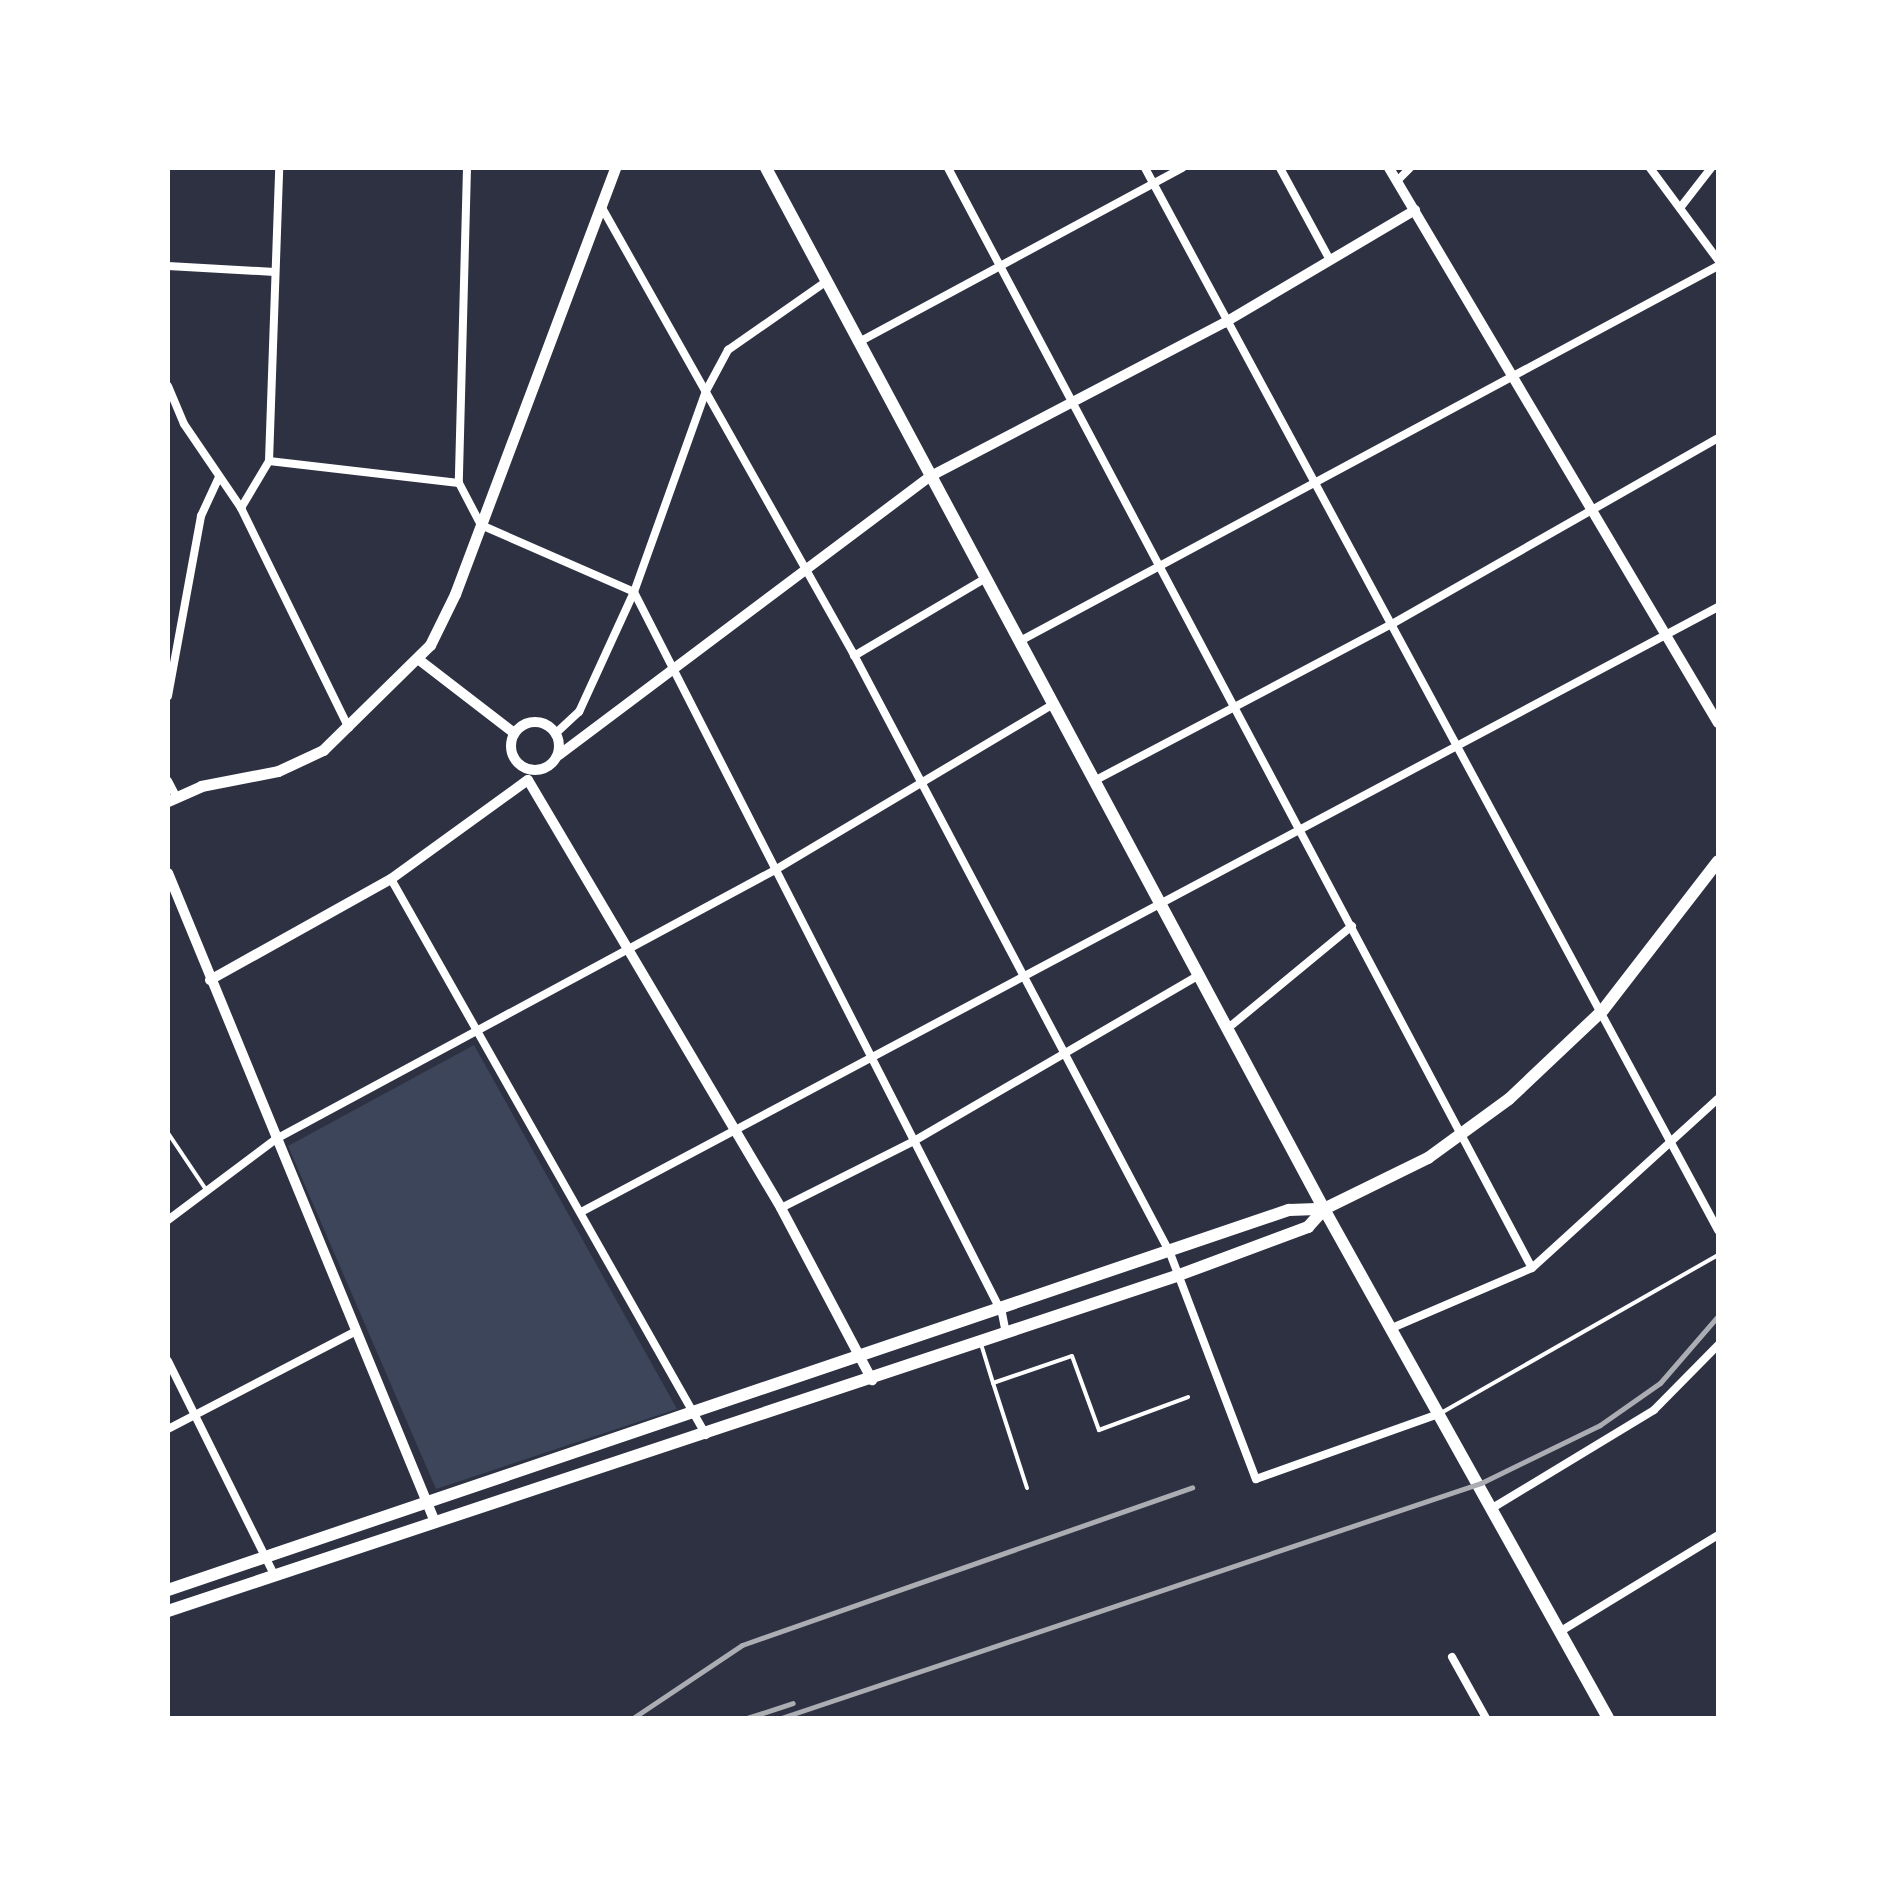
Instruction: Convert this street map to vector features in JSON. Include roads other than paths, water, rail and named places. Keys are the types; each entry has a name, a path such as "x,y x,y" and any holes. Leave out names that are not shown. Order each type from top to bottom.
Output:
{"main road":[{"path":"172,798 305,761 349,728 418,659 455,594 616,168"},
{"path":"766,168 1324,1209 1494,1507 1608,1718"},
{"path":"168,1611 873,1381 1179,1276 1308,1227 1324,1209 1463,1137 1603,1010 1718,861"},
{"path":"168,1590 1002,1313 1289,1210 1324,1209"}],"street":[{"path":"241,508 270,462 279,168"},
{"path":"468,168 458,482 481,525 634,592 671,672 1002,1313 1006,1334"},
{"path":"948,168 1067,401 1235,704 1532,1268"},
{"path":"1144,168 1224,323 1316,482 1603,1010 1718,1230"},
{"path":"859,342 1182,168"},
{"path":"1280,168 1330,260"},
{"path":"1388,168 1718,723"},
{"path":"1396,181 1410,168"},
{"path":"1020,641 1718,263 1650,168"},
{"path":"1680,208 1710,168"},
{"path":"601,206 854,656 1170,1253 1256,1479 1440,1413"},
{"path":"210,980 391,879 931,476 1067,401 1224,323 1415,210"},
{"path":"168,266 275,272"},
{"path":"555,734 579,712 634,592 706,391 728,350 827,281"},
{"path":"168,386 241,508 349,728"},
{"path":"1094,781 1392,624 1718,438"},
{"path":"270,462 458,482"},
{"path":"168,696 201,516 220,476"},
{"path":"854,656 986,578"},
{"path":"583,1211 733,1127 872,1060 1162,908 1458,744 1718,607"},
{"path":"418,659 514,733"},
{"path":"168,1220 276,1139 775,870 1053,704"},
{"path":"579,712 597,728"},
{"path":"514,733 539,722 555,734 558,755"},
{"path":"514,733 514,760 523,768 626,950 781,1208 873,1381"},
{"path":"523,768 540,771"},
{"path":"168,781 172,798"},
{"path":"168,873 436,1522"},
{"path":"391,879 583,1211 706,1435"},
{"path":"1227,1028 1352,926"},
{"path":"781,1208 914,1141 1198,976"},
{"path":"1392,1328 1532,1268 1673,1147 1718,1098"},
{"path":"168,1429 356,1331"},
{"path":"1494,1507 1654,1410 1718,1345"},
{"path":"168,1361 274,1576"},
{"path":"1561,1631 1718,1536"},
{"path":"1452,1657 1486,1718"}],"lane":[{"path":"168,1133 207,1191"},
{"path":"1440,1413 1718,1255"},
{"path":"980,1343 1027,1488"},
{"path":"993,1383 1072,1356 1099,1430 1188,1398"}],"railway":[{"path":"781,1718 1481,1483 1600,1425 1660,1383 1718,1316"},
{"path":"633,1718 742,1645 1192,1487"},
{"path":"747,1718 793,1703"}]}
